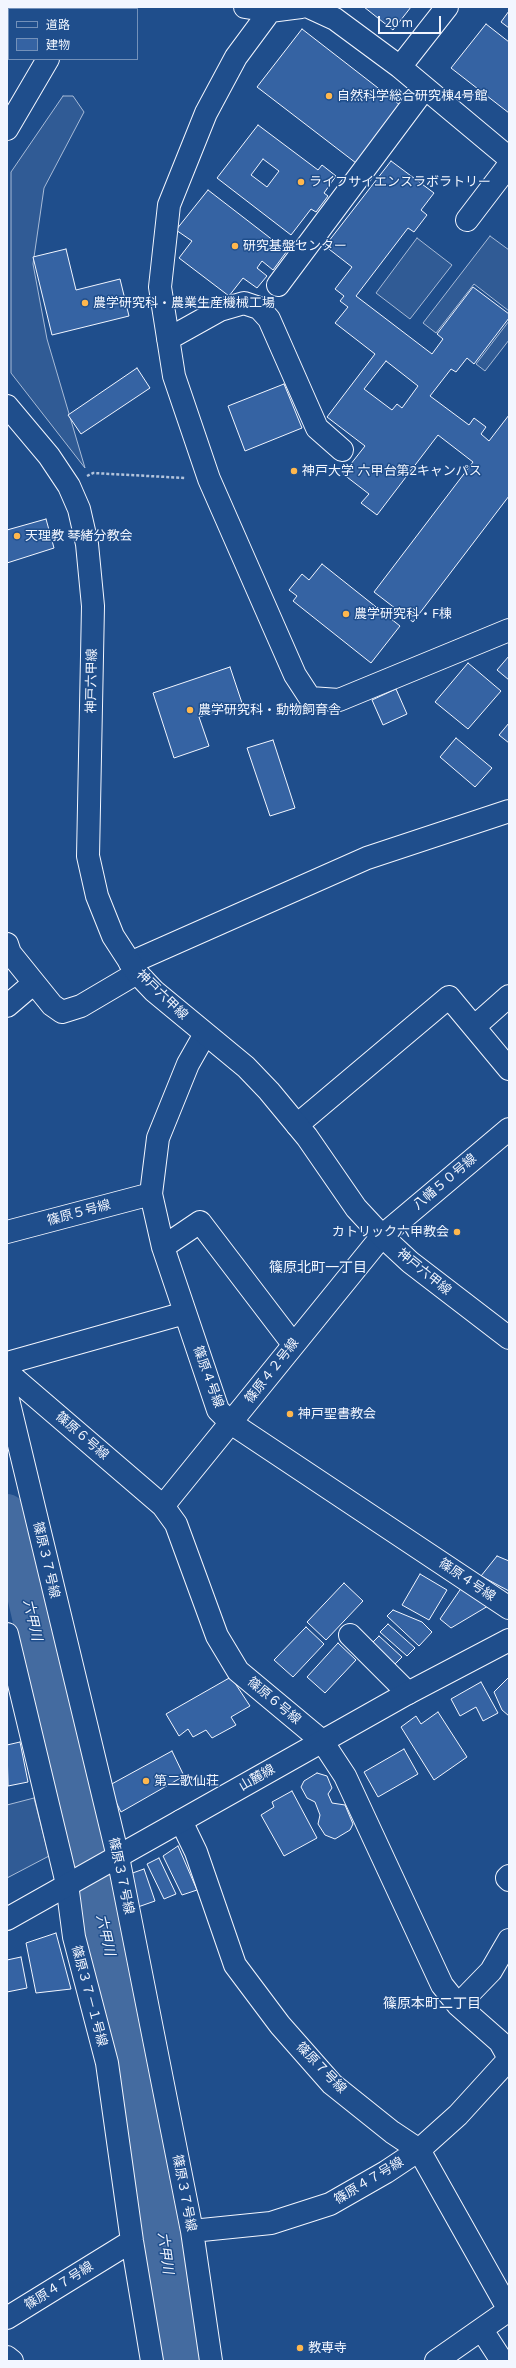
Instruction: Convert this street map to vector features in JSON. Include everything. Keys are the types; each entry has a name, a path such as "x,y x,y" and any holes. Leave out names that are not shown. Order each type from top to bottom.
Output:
{"street":[{"path":"245,7 271,9 301,7"},
{"path":"309,7 335,18 400,67 509,158"},
{"path":"400,67 447,7"},
{"path":"271,9 236,57 206,113 169,205 160,287 174,376 209,479 295,675 310,698 339,700 509,630"},
{"path":"7,129 47,60"},
{"path":"278,285 425,88"},
{"path":"467,220 509,165"},
{"path":"168,340 220,310 244,302 259,308 269,319 317,428 342,450"},
{"name":"神戸六甲線","path":"7,406 48,456 69,486 79,508 87,544 93,606 88,856 92,878 103,914 113,936 134,968 154,991 204,1034 246,1067 297,1124 356,1208 382,1236 410,1262 509,1338"},
{"path":"7,944 10,953 34,983 52,1005 62,1012 81,1006 134,968 368,858 509,811"},
{"path":"7,1006 34,983"},
{"path":"474,1027 509,996"},
{"path":"297,1124 449,997 509,1069"},
{"name":"篠原４号線","path":"204,1034 188,1064 158,1138 151,1194 163,1247 218,1410 231,1424 509,1608"},
{"name":"八幡５０号線","path":"382,1236 509,1129"},
{"name":"篠原５号線","path":"7,1232 151,1194"},
{"path":"163,1247 200,1222 293,1344"},
{"name":"篠原４２号線","path":"162,1506 231,1424 293,1344 382,1236"},
{"path":"7,1363 185,1314"},
{"name":"篠原６号線","path":"7,1372 162,1506 176,1524 217,1636 238,1671 322,1742 344,1776 442,1985 458,2005 500,2042 509,2059"},
{"name":"篠原３７号線","path":"7,1396 118,1856 192,2231 211,2361"},
{"name":"篠原３７－１号線","path":"7,1634 67,1884 74,1937 107,2063 132,2241 152,2361"},
{"path":"350,1636 408,1693"},
{"name":"山麓線","path":"7,1919 408,1693 509,1640"},
{"name":"篠原７号線","path":"181,1821 196,1852 235,1965 280,2025 332,2084 392,2132 419,2150 509,2310"},
{"path":"509,1876 507,1878 509,1880"},
{"path":"458,2005 491,1971 509,1940"},
{"name":"篠原４７号線","path":"192,2231 271,2223 330,2204 386,2172 419,2150 458,2115 509,2059"},
{"name":"篠原４７号線","path":"7,2318 132,2241"},
{"path":"436,2361 509,2310"},
{"path":"482,2330 502,2361"},
{"path":"7,2357 12,2361"}],"path":[{"path":"69,486 93,473 209,479"}],"shaded area":[{"path":"63,96 73,96 84,112 44,188 33,264 47,339 85,468 11,373 11,172"},
{"path":"490,236 509,250 509,311 474,284 436,333 423,323"},
{"path":"417,238 452,265 410,319 376,293"},
{"path":"509,321 509,340 485,371 476,364"},
{"path":"34,1798 49,1856 7,1878 7,1805"}],"building":[{"path":"364,7 411,7 393,30"},
{"path":"509,11 509,28 501,22"},
{"path":"486,24 509,42 509,113 451,68"},
{"name":"自然科学総合研究棟4号館","path":"302,29 400,105 356,163 257,87"},
{"name":"ライフサイエンスラボラトリー","path":"258,125 318,170 322,165 336,176 324,193 328,196 316,212 311,209 291,235 217,178","holes":["263,159 279,171 267,187 251,175"]},
{"path":"391,161 434,193 421,210 427,215 414,232 408,228 356,296 432,354 443,339 437,334 473,287 509,314 509,318 474,364 467,358 456,372 451,369 430,396 469,425 474,418 486,427 481,434 489,441 509,415 509,496 413,622 374,592 473,462 438,435 377,515 361,503 369,494 343,474 365,446 327,417 375,354 335,323 348,307 340,301 344,296 335,289 352,267 325,246","holes":["386,361 418,386 402,408 397,404 392,410 364,389"]},
{"name":"研究基盤センター","path":"208,190 287,251 273,270 262,261 257,268 267,276 257,288 243,278 229,296 179,258 192,241 176,230"},
{"name":"農学研究科・農業生産機械工場","path":"66,249 76,290 120,279 129,316 52,335 33,257"},
{"path":"137,368 150,388 81,434 68,415"},
{"path":"284,384 302,428 245,451 228,406"},
{"path":"46,519 54,548 7,563 7,530"},
{"name":"農学研究科・F棟","path":"322,564 400,626 371,663 293,601 297,596 289,590 302,574 309,580"},
{"path":"509,656 509,680 497,670"},
{"path":"468,663 501,691 468,729 435,702"},
{"name":"農学研究科・動物飼育舎","path":"230,667 242,703 199,717 209,746 174,758 153,693"},
{"path":"396,689 407,714 383,725 372,700"},
{"path":"509,723 509,743 499,735"},
{"path":"456,738 492,768 475,787 440,757"},
{"path":"273,740 295,808 270,816 247,748"},
{"path":"497,1556 509,1561 509,1591 481,1576"},
{"path":"420,1574 447,1590 429,1620 402,1605"},
{"path":"344,1583 363,1601 326,1640 307,1622"},
{"path":"462,1587 488,1606 451,1628 440,1619"},
{"path":"393,1610 422,1622 432,1632 419,1646 387,1616"},
{"path":"388,1624 415,1648 407,1656 380,1632"},
{"path":"306,1627 324,1644 293,1677 274,1660"},
{"path":"379,1636 402,1657 392,1667 369,1646"},
{"path":"338,1643 356,1660 325,1693 307,1677"},
{"path":"231,1677 250,1706 231,1717 236,1725 212,1738 206,1730 193,1737 188,1729 179,1736 166,1714"},
{"path":"509,1677 509,1716 502,1710 494,1692"},
{"path":"481,1682 498,1713 483,1721 476,1707 460,1716 451,1699"},
{"path":"438,1712 467,1757 434,1780 401,1727 416,1716 421,1724"},
{"path":"20,1742 28,1782 8,1786 7,1745"},
{"path":"404,1749 418,1774 378,1797 364,1772"},
{"name":"第二歌仙荘","path":"172,1751 184,1776 121,1812 108,1786"},
{"path":"317,1773 327,1776 332,1788 328,1794 332,1803 345,1805 353,1824 350,1830 335,1839 325,1835 318,1824 320,1815 315,1802 307,1798 301,1787 304,1781"},
{"path":"292,1791 317,1838 284,1856 261,1815 274,1807 272,1802"},
{"path":"178,1846 197,1890 182,1895 163,1856"},
{"path":"159,1858 176,1894 164,1899 147,1864"},
{"path":"144,1869 155,1901 135,1908 124,1876"},
{"path":"56,1933 71,1989 36,1993 26,1943"},
{"path":"21,1957 27,1988 7,1992 7,1960"}],"waterway":[{"name":"六甲川","path":"7,1513 141,2093 181,2361"}],"place":[{"name":"自然科学総合研究棟4号館","path":"329,96"},
{"name":"ライフサイエンスラボラトリー","path":"301,182"},
{"name":"研究基盤センター","path":"235,246"},
{"name":"農学研究科・農業生産機械工場","path":"85,303"},
{"name":"神戸大学 六甲台第2キャンパス","path":"294,471"},
{"name":"天理教 琴緒分教会","path":"17,536"},
{"name":"農学研究科・F棟","path":"346,614"},
{"name":"農学研究科・動物飼育舎","path":"190,710"},
{"name":"カトリック六甲教会","path":"457,1232"},
{"name":"神戸聖書教会","path":"290,1414"},
{"name":"第二歌仙荘","path":"146,1781"},
{"name":"教専寺","path":"300,2348"}],"district":[{"name":"篠原北町一丁目","path":"318,1268"},
{"name":"篠原本町二丁目","path":"432,2004"}]}
